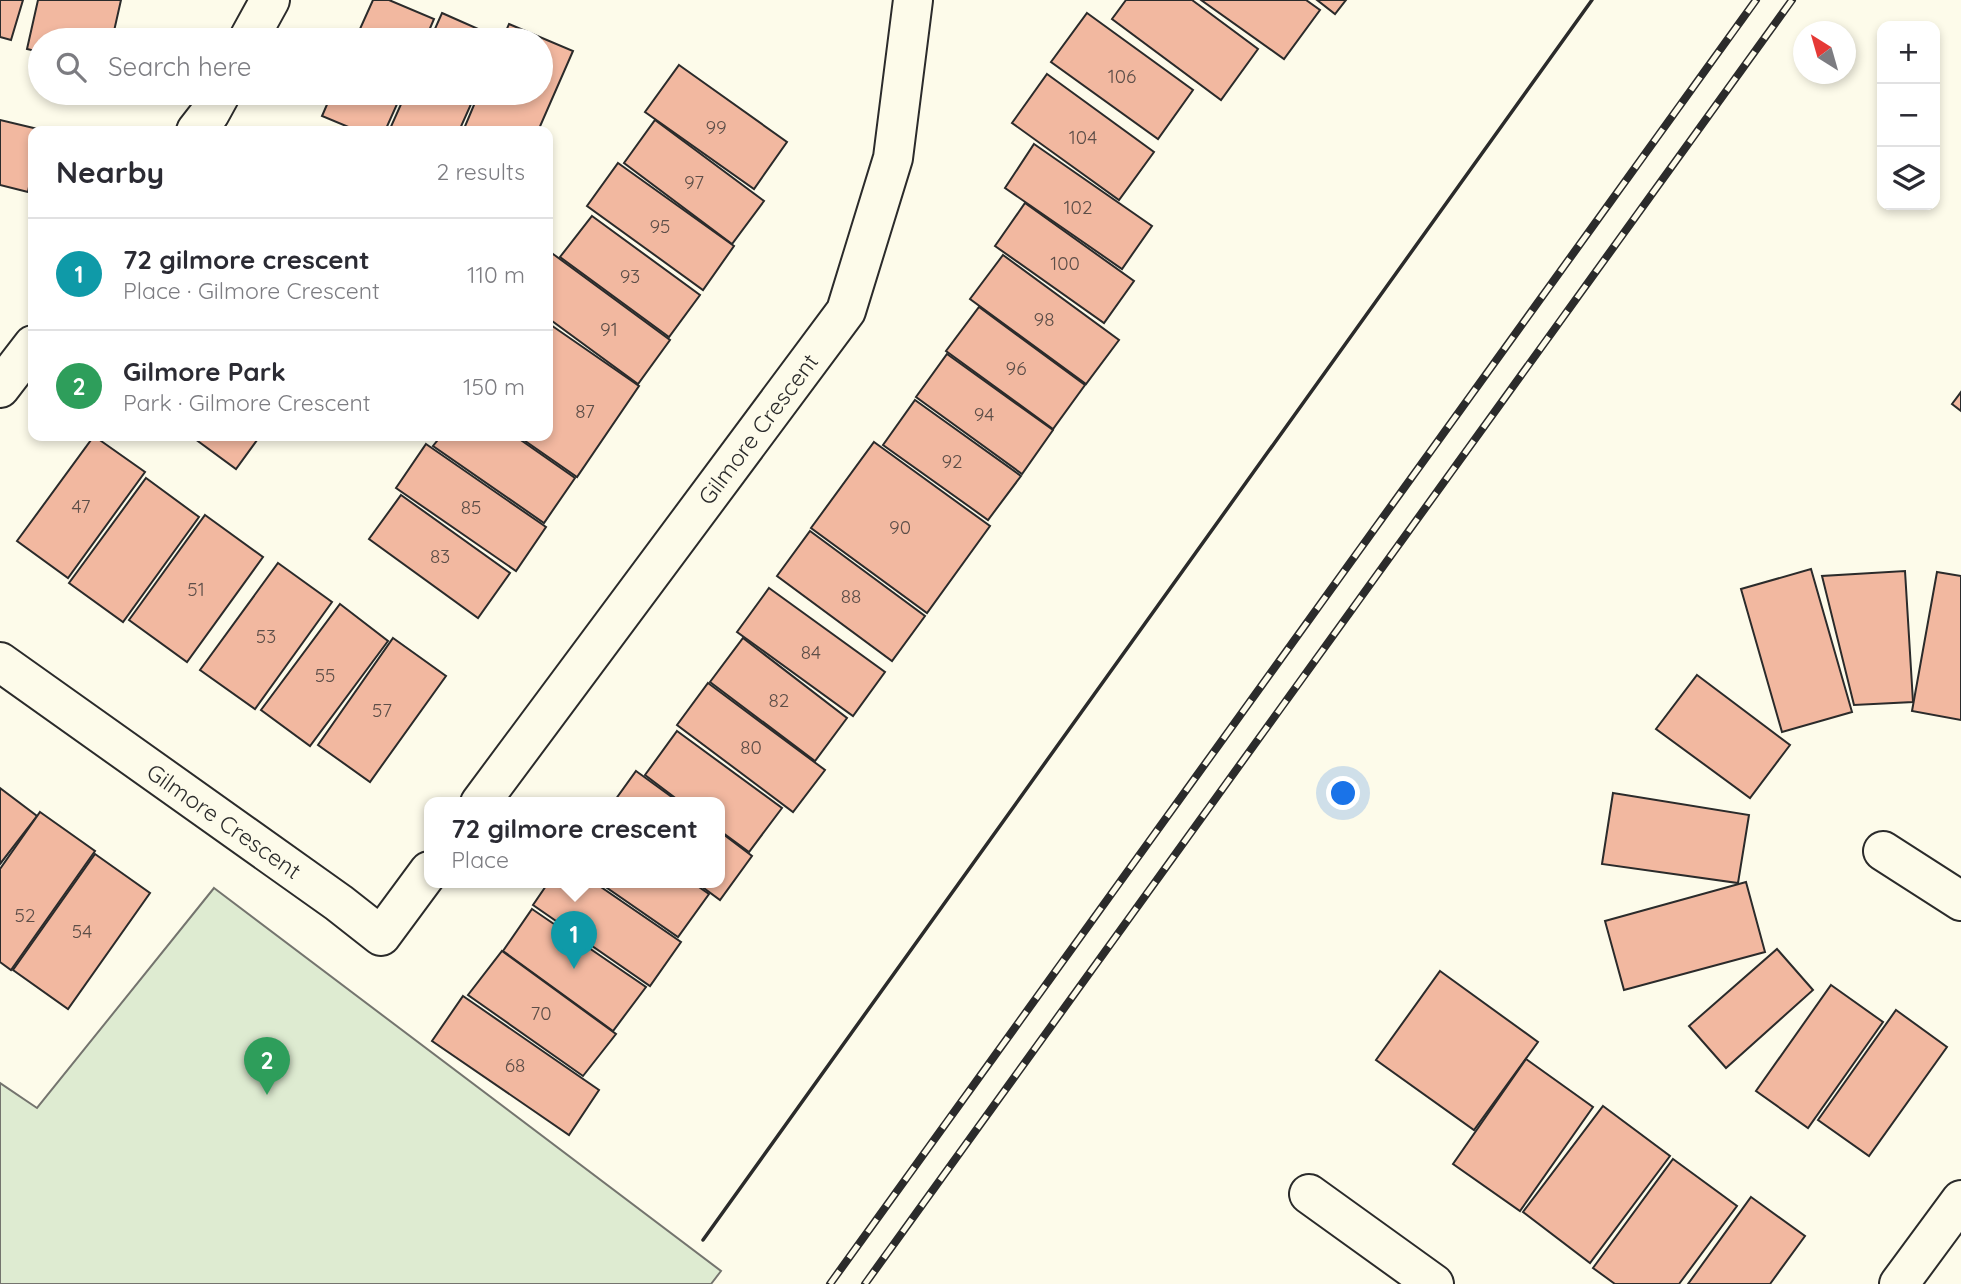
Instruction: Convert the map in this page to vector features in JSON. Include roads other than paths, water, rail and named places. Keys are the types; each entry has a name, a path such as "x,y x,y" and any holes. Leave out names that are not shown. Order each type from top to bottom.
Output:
{"street":[{"path":"255,28 270,0"},
{"name":"Gilmore Crescent","path":"484,797 846,311 893,158 913,0"},
{"path":"200,126 214,105"},
{"path":"0,388 28,352"},
{"name":"Gilmore Crescent","path":"0,662 339,903 381,936 424,879"},
{"path":"1883,851 1961,901"},
{"path":"1309,1194 1434,1284"},
{"path":"1899,1284 1961,1200"}],"railway":[{"path":"830,1284 1756,0"},
{"path":"865,1284 1792,0"}],"place":[{"name":"72 gilmore crescent","path":"574,969"},
{"name":"Gilmore Park","path":"267,1095"}]}
